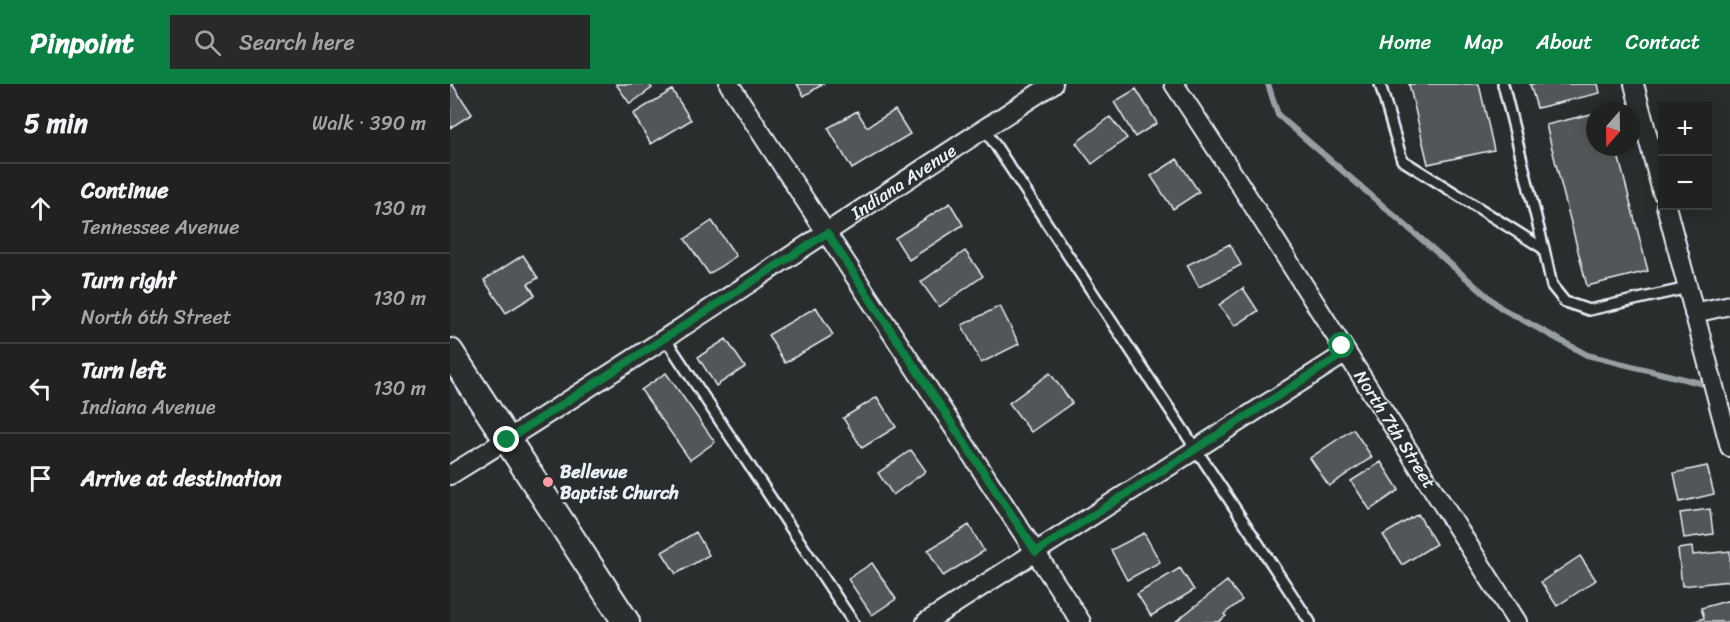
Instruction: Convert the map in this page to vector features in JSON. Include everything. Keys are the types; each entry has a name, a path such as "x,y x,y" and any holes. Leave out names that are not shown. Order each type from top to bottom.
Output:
{"main road":[{"path":"450,352 626,622"}],"street":[{"path":"729,84 1081,622"},
{"name":"Indiana Avenue","path":"450,475 827,233 1053,84"},
{"name":"North 7th Street","path":"1174,84 1517,622"},
{"path":"1634,84 1658,177"},
{"path":"1667,210 1730,447"},
{"path":"1694,313 1730,305"},
{"path":"926,622 1346,352"}],"lane":[{"path":"1380,84 1402,160 1544,249"},
{"path":"1503,84 1552,286 1565,302 1589,310 1688,288"},
{"path":"984,128 1310,622"},
{"path":"665,338 853,622"}],"building":[{"path":"452,84 472,114 450,128 450,86"},
{"path":"616,84 649,84 652,88 630,104"},
{"path":"797,84 823,84 804,96"},
{"path":"1409,84 1479,84 1494,150 1428,164"},
{"path":"1530,84 1598,84 1600,93 1537,108"},
{"path":"1136,89 1157,123 1135,137 1114,102"},
{"path":"672,90 691,120 651,144 633,114"},
{"path":"895,110 910,134 852,169 828,128 857,111 867,127"},
{"path":"1586,115 1586,156 1618,156 1648,271 1587,286 1546,125"},
{"path":"1110,117 1127,138 1092,164 1076,143"},
{"path":"1177,159 1199,192 1173,209 1151,176"},
{"path":"950,203 963,225 909,260 895,238"},
{"path":"712,221 736,256 709,274 685,239"},
{"path":"1230,244 1241,265 1199,287 1187,265"},
{"path":"965,251 983,276 939,307 921,282"},
{"path":"523,255 538,278 528,284 535,295 506,313 484,280"},
{"path":"1243,288 1258,311 1235,326 1219,305"},
{"path":"1000,306 1019,344 981,363 962,325"},
{"path":"816,307 833,335 785,363 768,335"},
{"path":"726,339 745,367 716,386 698,357"},
{"path":"666,373 715,442 690,460 641,390"},
{"path":"1050,373 1072,403 1031,432 1009,403"},
{"path":"877,397 896,427 862,448 843,418"},
{"path":"1353,429 1372,457 1329,486 1310,458"},
{"path":"911,450 926,471 893,495 878,473"},
{"path":"1381,462 1399,490 1370,510 1351,481"},
{"path":"1707,466 1714,494 1680,502 1674,473"},
{"path":"1710,509 1713,534 1684,538 1680,513"},
{"path":"1418,514 1436,544 1402,565 1383,535"},
{"path":"969,525 984,551 943,576 928,550"},
{"path":"696,532 709,555 676,574 662,552"},
{"path":"1144,533 1160,562 1127,580 1111,550"},
{"path":"1692,547 1693,555 1730,551 1730,581 1682,586 1678,549"},
{"path":"1580,556 1596,580 1557,606 1541,582"},
{"path":"872,563 896,599 872,615 848,579"},
{"path":"1180,568 1194,590 1151,616 1137,594"},
{"path":"1227,581 1242,600 1224,614 1226,616 1218,622 1175,622"},
{"path":"1730,600 1730,622 1693,622 1704,618 1701,608"}],"waterway":[{"path":"1268,84 1278,115 1501,308 1587,355 1704,384"}],"place":[{"name":"Bellevue Baptist Church","path":"548,482"}],"route":[{"path":"507,440 827,233 1036,552 1346,352 1342,346"}]}
